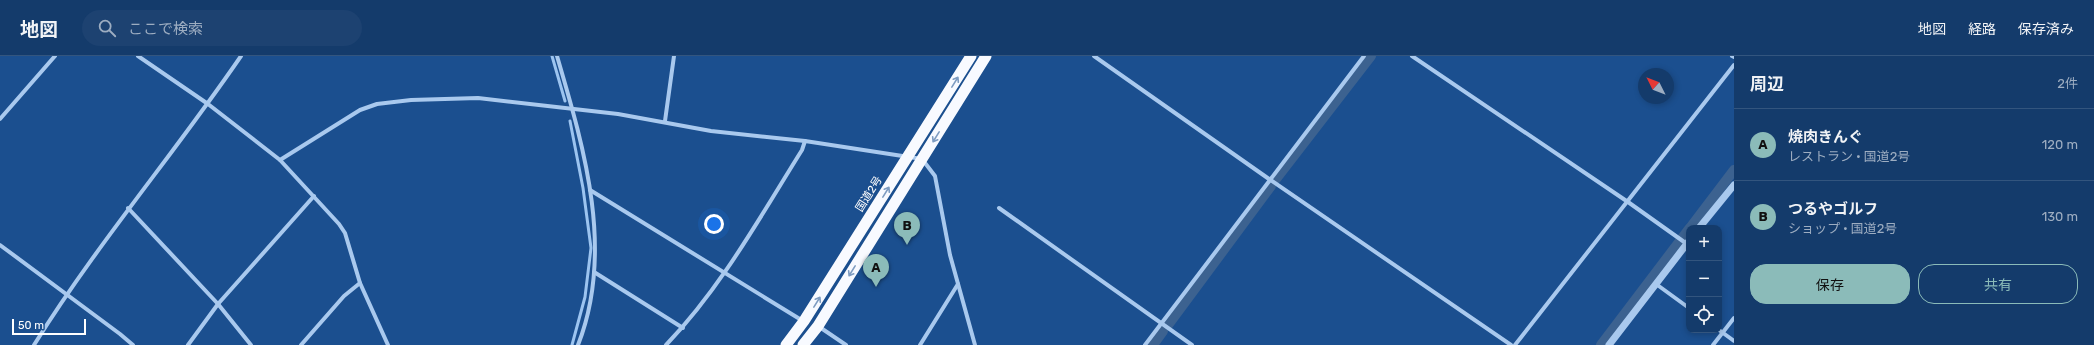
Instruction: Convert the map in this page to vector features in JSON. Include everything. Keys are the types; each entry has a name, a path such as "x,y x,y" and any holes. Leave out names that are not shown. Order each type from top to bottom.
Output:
{"highway":[{"name":"国道2号","path":"786,345 804,321 971,56"},
{"path":"803,345 818,326 986,56"}],"street":[{"path":"0,119 55,56"},
{"path":"138,56 208,104 280,160 314,196 345,233 360,283 388,345"},
{"path":"34,345 66,294 128,208 208,104 241,56"},
{"path":"557,56 573,108 590,190 596,245 590,300 578,345"},
{"path":"665,121 674,56"},
{"path":"1094,56 1269,179 1511,345"},
{"path":"1145,345 1269,179 1364,56"},
{"path":"1412,56 1686,242"},
{"path":"1515,345 1734,65"},
{"path":"280,160 360,110 377,104 411,100 478,98 573,108 665,121 710,131 806,141 922,159 935,176 950,254 975,345"},
{"path":"666,345 683,328 724,274 802,150 806,141"},
{"path":"1702,225 1734,185"},
{"path":"590,190 724,274 804,321"},
{"path":"188,345 218,304 314,196"},
{"path":"128,208 218,304 251,345"},
{"path":"999,208 1192,345"},
{"path":"0,244 133,345"},
{"path":"1609,345 1686,246"},
{"path":"594,272 683,328"},
{"path":"301,345 344,296 360,283"},
{"path":"920,345 958,284"},
{"path":"1656,284 1686,306"},
{"path":"1722,330 1734,318"},
{"path":"818,326 846,345"},
{"path":"1722,332 1734,341"},
{"path":"1713,345 1720,333"}],"waterway":[{"path":"552,56 565,101"},
{"path":"1276,179 1371,56"},
{"path":"570,121 583,188 591,248 585,297 572,345"},
{"path":"1692,225 1734,170"},
{"path":"1168,325 1271,186"},
{"path":"1601,345 1686,233"},
{"path":"1153,345 1163,331"}],"place":[{"name":"つるやゴルフ","path":"907,245"},
{"name":"焼肉きんぐ","path":"876,287"}]}
